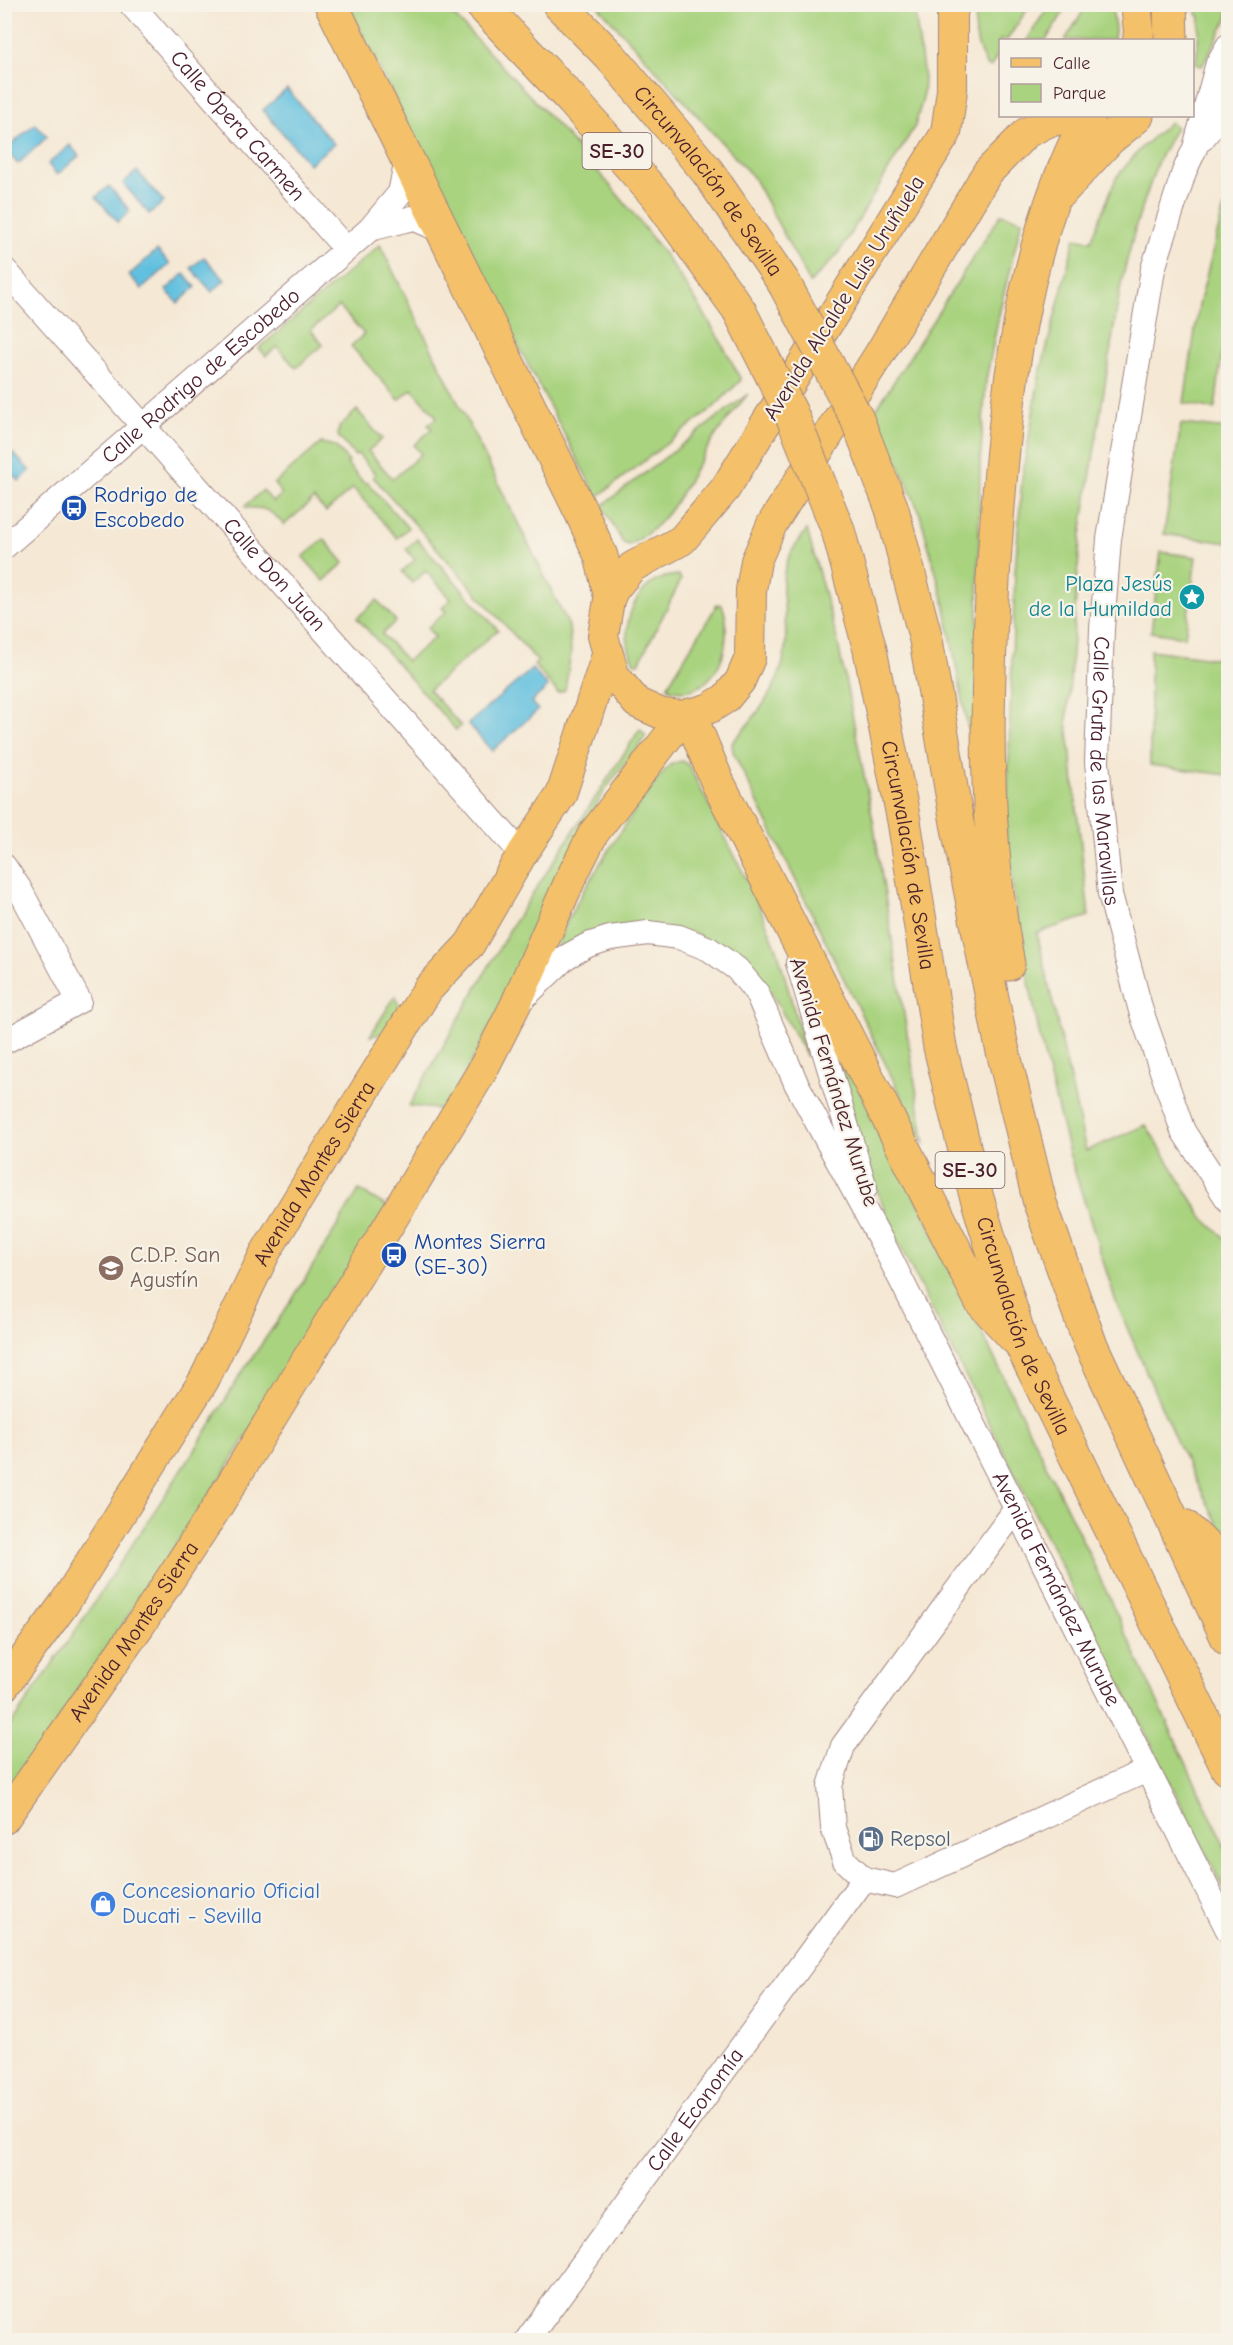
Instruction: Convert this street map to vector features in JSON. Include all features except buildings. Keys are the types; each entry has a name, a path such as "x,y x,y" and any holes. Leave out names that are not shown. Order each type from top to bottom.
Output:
{"highway":[{"path":"331,4 408,156 582,514 601,556 610,594"},
{"name":"Circunvalación de Sevilla","path":"481,4 656,195 739,310 791,413 838,530 877,684 904,821 940,1047 974,1188 1022,1346 1228,1769"},
{"name":"Circunvalación de Sevilla","path":"560,4 611,57 707,171 784,283 857,419 892,509 926,640 957,824 1001,1043 1040,1203 1090,1343 1228,1639"},
{"path":"1170,4 1171,39"},
{"path":"1001,1043 1010,976 1000,921 991,814 988,650 1004,424 1025,299 1053,201 1070,152 1088,117"},
{"path":"1053,201 1109,139 1136,117"},
{"path":"687,715 784,916 981,1301 1022,1346"},
{"path":"1165,1507 1208,1549 1228,1576"}],"main road":[{"name":"Avenida Alcalde Luis Uruñuela","path":"610,594 632,567 682,540 725,489 946,133 952,90 952,36 955,4"},
{"path":"1137,6 1138,39"},
{"path":"610,594 603,636 607,656 614,675 637,703 662,714 687,715 710,708 726,698 740,681 750,658 751,590 756,561 772,524 987,173 1026,133 1048,122 1072,117"},
{"name":"Avenida Montes Sierra","path":"4,1686 64,1604 204,1380 265,1253 428,989 470,944 522,854 561,795 607,656"},
{"name":"Avenida Montes Sierra","path":"4,1820 134,1634 216,1509 481,1073 515,1006 570,880 593,834 687,715"}],"street":[{"name":"Calle Ópera Carmen","path":"131,4 345,248"},
{"path":"1195,147 1218,63 1228,46"},
{"path":"1195,147 1228,106"},
{"name":"Calle Gruta de las Maravillas","path":"1195,147 1153,269 1109,538 1102,629 1097,762 1110,894 1141,1011 1183,1131 1228,1200"},
{"name":"Calle Rodrigo de Escobedo","path":"4,547 345,248 370,229 400,193 408,156"},
{"name":"Calle Rodrigo de Escobedo","path":"370,229 413,218 443,231"},
{"name":"Calle Don Juan","path":"4,269 522,854"},
{"path":"4,867 19,888 79,1001 4,1041"},
{"name":"Avenida Fernández Murube","path":"784,916 833,1086 885,1248"},
{"name":"Avenida Montes Sierra","path":"515,1006 566,957 609,938 638,934 679,937 709,950 737,969 757,993"},
{"name":"Avenida Fernández Murube","path":"757,993 796,1083 885,1248 1228,1930"},
{"path":"1016,1509 843,1746 830,1786 833,1828 845,1861 864,1879 895,1886 1147,1770"},
{"name":"Calle Economía","path":"527,2340 864,1879"}],"green space":[{"path":"348,5 444,5 567,136 645,228 712,327 741,380 713,408 597,497 512,334"},
{"path":"597,5 914,5 924,78 923,98 915,126 838,254 810,283 753,177"},
{"path":"978,5 1030,5 1008,39 999,39 999,53 991,67 987,66 977,44 975,21"},
{"path":"1049,5 1068,5 1047,39 1028,39"},
{"path":"1087,5 1112,5 1114,39 1066,39"},
{"path":"1192,5 1228,5 1228,17 1202,66 1196,64 1200,18"},
{"path":"1170,122 1176,127 1158,161 1136,225 1121,284 1080,541 1067,721 1089,916 1037,933 1086,1151 1146,1125 1203,1218 1228,1241 1228,1544 1178,1445 1116,1302 1069,1153 1042,1047 1019,933 1006,836 1015,573 1022,478 1039,378 1075,238 1091,241 1116,178 1141,148"},
{"path":"1228,200 1228,303 1215,409 1184,403 1199,305 1223,211"},
{"path":"1001,214 1022,220 1001,305 986,380 980,463 976,771 944,602 919,511 875,411"},
{"path":"380,245 569,626 571,653 565,690 558,693 534,665 538,662 373,477 375,474 358,454 355,456 338,436 339,427 357,410 382,439 368,451 393,479 421,454 414,445 432,429 428,425 437,417 412,389 399,400 351,346 364,334 339,306 311,330 323,345 296,368 277,347 266,356 259,348"},
{"path":"748,394 714,438 669,512 645,535 629,545 623,543 602,506"},
{"path":"1181,424 1228,429 1228,543 1164,534"},
{"path":"321,443 335,446 349,462 347,464 365,484 367,482 408,528 397,538 353,488 326,512 314,499 284,525 268,511 245,506 263,490 273,502 282,494 274,484"},
{"path":"807,530 838,643 873,821 925,1145 733,752 732,743 765,701 778,678 785,652 784,575 787,561"},
{"path":"324,539 344,563 324,581 303,557"},
{"path":"417,539 498,630 429,690 461,726 456,730 357,618 377,600 396,621 382,634 407,661 435,637 427,628 446,612 442,608 451,599 426,571 412,583 402,571 415,560 406,549"},
{"path":"1161,552 1196,557 1185,637 1151,632"},
{"path":"679,575 681,580 639,663 634,663 627,634 633,606 651,584"},
{"path":"721,604 725,614 726,632 718,667 703,684 694,689 682,691 669,689 668,685 717,605"},
{"path":"1150,650 1228,660 1227,775 1150,765"},
{"path":"640,729 646,736 605,790 559,873 505,1000 445,1110 409,1106 513,924"},
{"path":"683,761 689,766 756,898 778,952 807,1057 772,994 750,969 693,932 557,950 560,936 586,887 643,798 670,765"},
{"path":"395,996 400,1007 390,1028 370,1036"},
{"path":"827,1013 1079,1533 1228,1853 1228,1897 897,1240 858,1143"},
{"path":"359,1190 388,1207 226,1470 5,1800 5,1733 198,1445 241,1374 292,1300"}],"water":[{"path":"287,89 334,144 309,164 263,110"},
{"path":"35,124 47,137 18,164 5,150"},
{"path":"70,145 79,156 57,175 48,164"},
{"path":"137,171 164,202 149,214 123,183"},
{"path":"109,186 130,211 118,222 96,197"},
{"path":"157,250 170,264 142,289 129,275"},
{"path":"204,257 225,280 212,292 191,268"},
{"path":"184,274 196,287 178,303 166,290"},
{"path":"13,453 30,471 19,481 5,464 5,460"},
{"path":"532,669 548,687 531,702 538,710 492,751 468,724"}],"place":[{"name":"Rodrigo de Escobedo","path":"74,508"},
{"name":"Plaza Jesús de la Humildad","path":"1192,597"},
{"name":"Montes Sierra (SE-30)","path":"394,1255"},
{"name":"C.D.P. San Agustín","path":"111,1268"},
{"name":"Repsol","path":"871,1839"},
{"name":"Concesionario Oficial Ducati - Sevilla","path":"103,1904"}]}
